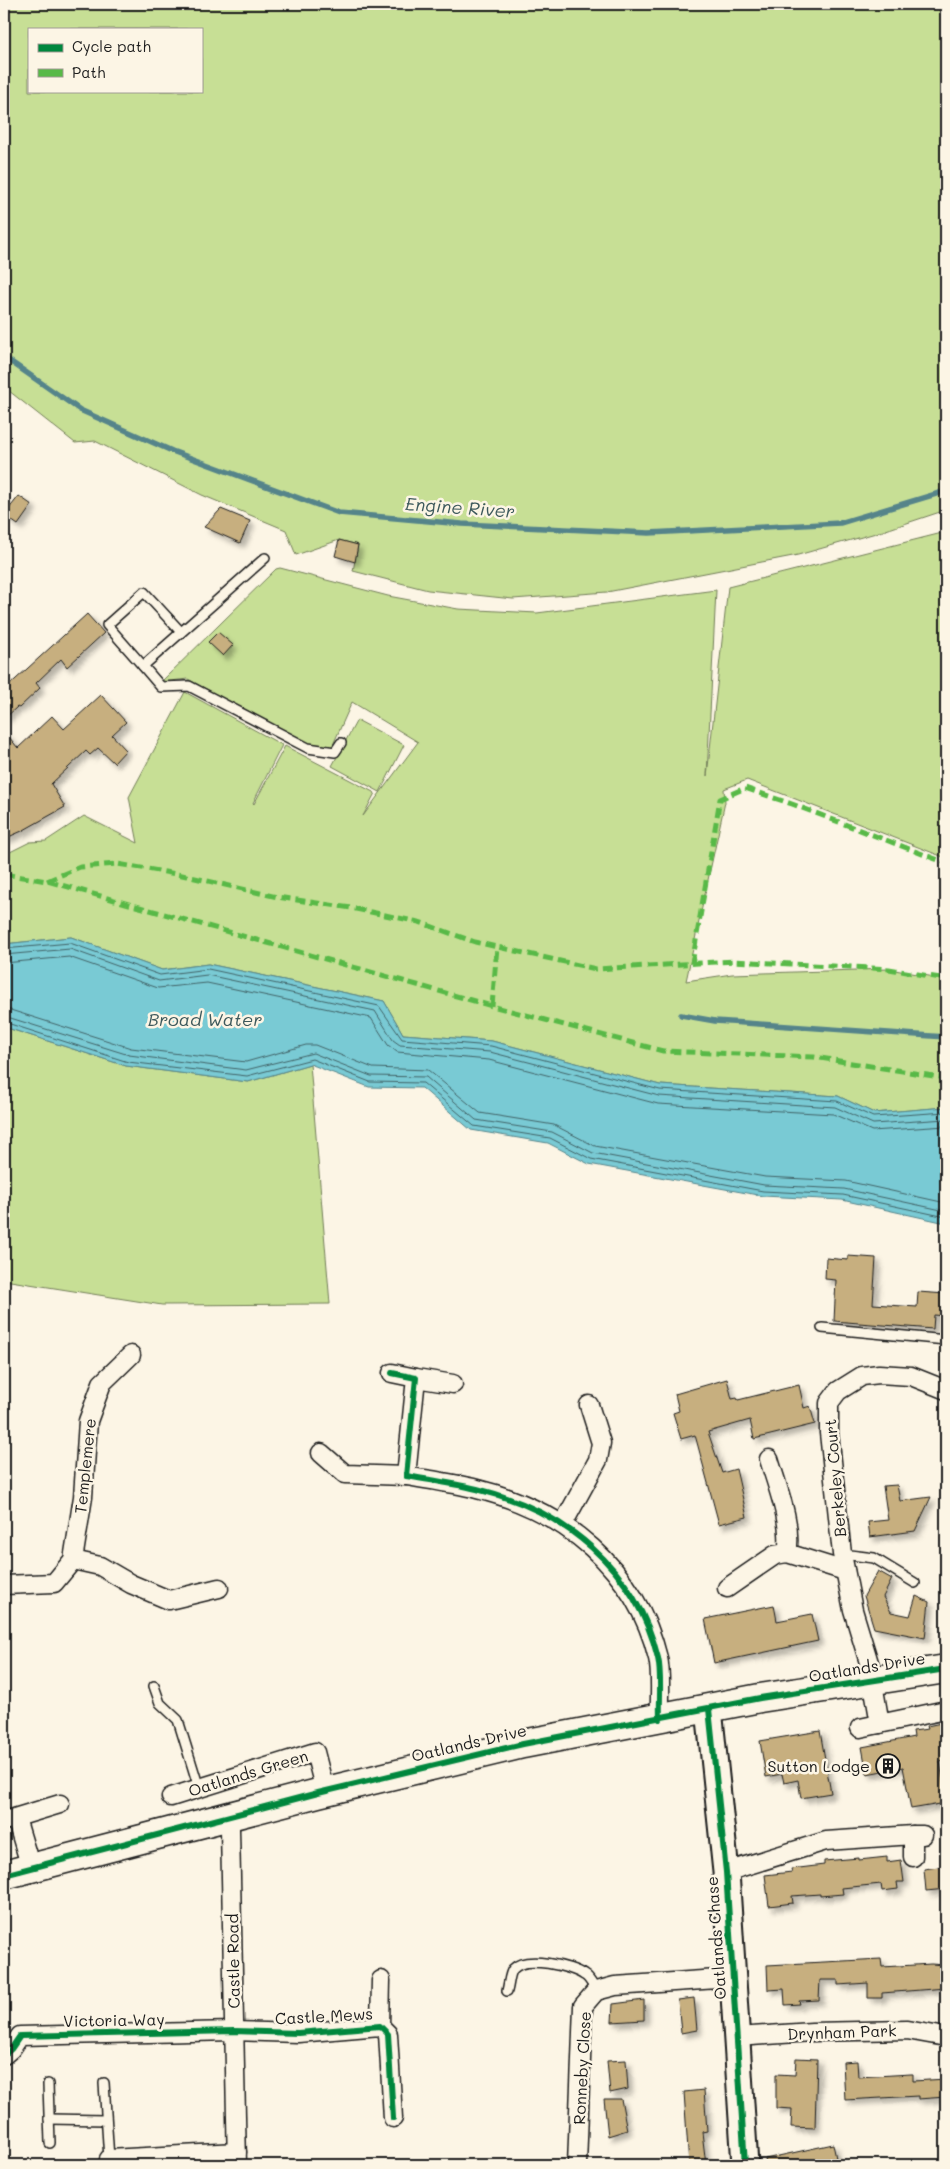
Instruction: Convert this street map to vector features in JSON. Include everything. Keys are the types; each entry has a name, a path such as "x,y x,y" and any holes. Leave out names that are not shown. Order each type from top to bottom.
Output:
{"main road":[{"name":"Oatlands Drive","path":"4,1875 325,1791 524,1744 871,1680 946,1669"}],"street":[{"name":"Templemere","path":"4,1585 54,1583 73,1560 84,1497 88,1421 102,1383 131,1355"},
{"path":"392,1373 453,1384"},
{"name":"Berkeley Court","path":"880,1724 870,1666 853,1610 842,1554 829,1433 829,1403 838,1391 862,1376 879,1374 911,1376 946,1390"},
{"path":"406,1476 416,1378"},
{"path":"563,1524 598,1460 601,1443 589,1405"},
{"path":"321,1454 345,1474 406,1476 477,1489 526,1505 563,1524 597,1550 624,1582 645,1620 658,1659 660,1718"},
{"path":"769,1458 788,1529 789,1543 787,1553"},
{"path":"727,1588 775,1555 787,1553 845,1571"},
{"path":"73,1560 100,1566 131,1584 170,1600 219,1588"},
{"name":"Oatlands Chase","path":"709,1709 726,1872 745,2165"},
{"path":"860,1728 946,1710"},
{"name":"Oatlands Green","path":"171,1797 315,1752 325,1791"},
{"path":"30,1868 10,1820 60,1804"},
{"name":"Castle Road","path":"227,1816 230,1829 237,2158"},
{"path":"726,1872 826,1841 918,1835 913,1857"},
{"name":"Ronneby Close","path":"577,2165 583,2006 596,1991 615,1986 732,1978"},
{"name":"Castle Mews","path":"381,1980 380,2026 388,2034 393,2118"},
{"name":"Castle Mews","path":"234,2031 298,2033 380,2026"},
{"name":"Drynham Park","path":"736,2037 812,2032 907,2030 946,2037"},
{"name":"Victoria Way","path":"4,2055 20,2036 234,2031"},
{"path":"109,2162 237,2158"}],"lane":[{"path":"143,666 265,558"},
{"path":"182,632 144,592 106,625 161,687 189,686 308,748 335,752 341,743"},
{"path":"822,1328 946,1340"},
{"path":"842,1554 874,1558 916,1583"},
{"path":"154,1686 160,1703 178,1720 199,1788"},
{"path":"507,1991 512,1970 520,1963 533,1962 559,1966 585,1975 596,1991"},
{"path":"104,2083 109,2162"},
{"path":"48,2084 50,2143"},
{"path":"49,2119 105,2120"}],"green space":[{"path":"4,4 946,4 946,510 883,531 798,555 607,592 513,599 428,590 353,571 358,545 339,540 296,555 286,530 202,495 95,441 75,443 4,387"},
{"path":"946,532 946,858 747,780 724,789 725,802 686,981 732,974 889,969 946,979 946,1107 874,1113 838,1096 660,1085 492,1041 403,1034 384,1001 208,964 162,970 71,937 4,944 4,855 30,842 46,841 84,816 138,843 129,797 185,692 282,745 254,804 285,746 375,793 363,816 418,742 352,702 328,756 188,679 161,682 276,569 280,568 388,596 458,609 537,613 716,590 707,776 728,587"},
{"path":"357,720 404,745 380,792 332,766"},
{"path":"10,1029 126,1066 248,1082 310,1064 330,1304 162,1305 4,1280 4,1031"}],"water":[{"name":"Broad Water","path":"71,937 162,970 208,964 384,1001 403,1034 492,1041 660,1085 838,1096 874,1113 946,1107 946,1223 842,1200 763,1196 589,1164 548,1143 471,1130 422,1088 369,1087 310,1064 248,1082 126,1066 4,1027 4,944"}],"building":[{"path":"19,496 32,505 18,525 4,515"},
{"path":"221,509 250,521 240,543 204,527"},
{"path":"339,540 358,545 355,562 335,556"},
{"path":"87,614 104,633 67,667 61,659 36,683 40,688 4,719 4,690"},
{"path":"218,632 233,645 223,656 208,642"},
{"path":"101,695 126,722 112,735 126,750 114,763 98,748 90,755 86,751 51,784 65,807 4,839 4,731 18,748 52,716 64,729"},
{"path":"848,1256 876,1258 873,1304 917,1307 918,1292 946,1294 946,1316 934,1315 933,1329 834,1321 836,1280 825,1279 826,1258 848,1260"},
{"path":"727,1379 732,1399 737,1398 738,1400 799,1385 804,1408 810,1406 815,1424 754,1439 750,1420 708,1432 722,1473 736,1469 747,1517 719,1524 695,1435 681,1439 673,1413 679,1411 675,1394"},
{"path":"897,1485 900,1501 931,1497 915,1531 870,1537 868,1522 888,1520 883,1486"},
{"path":"878,1571 892,1579 883,1597 891,1612 910,1616 916,1596 929,1602 925,1638 874,1628 864,1596"},
{"path":"774,1605 777,1621 812,1614 818,1641 714,1663 705,1619"},
{"name":"Sutton Lodge","path":"946,1722 946,1760 940,1761 946,1803 911,1809 903,1767 867,1774 862,1747 914,1737 913,1731 928,1729 927,1726"},
{"path":"820,1731 831,1793 801,1798 798,1780 784,1783 782,1774 766,1777 760,1741"},
{"path":"887,1857 887,1862 901,1860 904,1882 897,1882 898,1889 882,1891 881,1884 842,1888 843,1894 792,1896 793,1903 769,1906 765,1875 792,1872 791,1869 824,1865 824,1861"},
{"path":"946,1866 946,1889 926,1891 924,1869"},
{"path":"881,1959 882,1967 946,1965 946,1988 882,1993 882,1998 868,1998 868,1983 838,1985 838,1980 820,1980 819,2000 799,2001 800,2004 785,2005 784,1989 768,1990 767,1965"},
{"path":"694,1998 697,2030 681,2033 678,2000"},
{"path":"644,2000 644,2020 612,2022 613,2004"},
{"path":"796,2058 817,2059 815,2128 791,2127 792,2109 776,2108 776,2074 795,2075"},
{"path":"626,2060 628,2089 610,2093 607,2061"},
{"path":"857,2061 858,2077 913,2074 913,2081 946,2079 946,2097 918,2099 918,2096 845,2100 843,2062"},
{"path":"704,2090 707,2131 702,2132 706,2165 689,2165 684,2092"},
{"path":"604,2099 621,2099 627,2130 608,2136"},
{"path":"833,2144 837,2163 827,2165 766,2165 765,2159"}],"waterway":[{"name":"Engine River","path":"4,357 80,410 172,451 339,513 462,524 649,533 840,523 946,491"},
{"path":"681,1015 715,1021 946,1037"}],"marked path":[{"path":"692,964 720,799 745,788 946,863"},
{"path":"47,881 80,867 118,864 182,875 277,897 351,908 419,922 475,942 596,969 734,961 889,969 946,979"},
{"path":"4,874 47,881 492,1006 663,1051 814,1057 946,1078"},
{"path":"492,1006 497,947"}],"cycle path":[{"path":"392,1373 416,1378 406,1476 477,1489 509,1499 539,1512 567,1528 592,1548 614,1571 633,1597 647,1626 658,1658 660,1719"},
{"path":"4,1875 318,1793 523,1744 760,1698 946,1669"},
{"path":"709,1709 726,1872 745,2165"},
{"path":"4,2055 20,2036 234,2031 298,2033 380,2026 388,2034 393,2118"}],"place":[{"name":"Sutton Lodge","path":"888,1766"}]}
